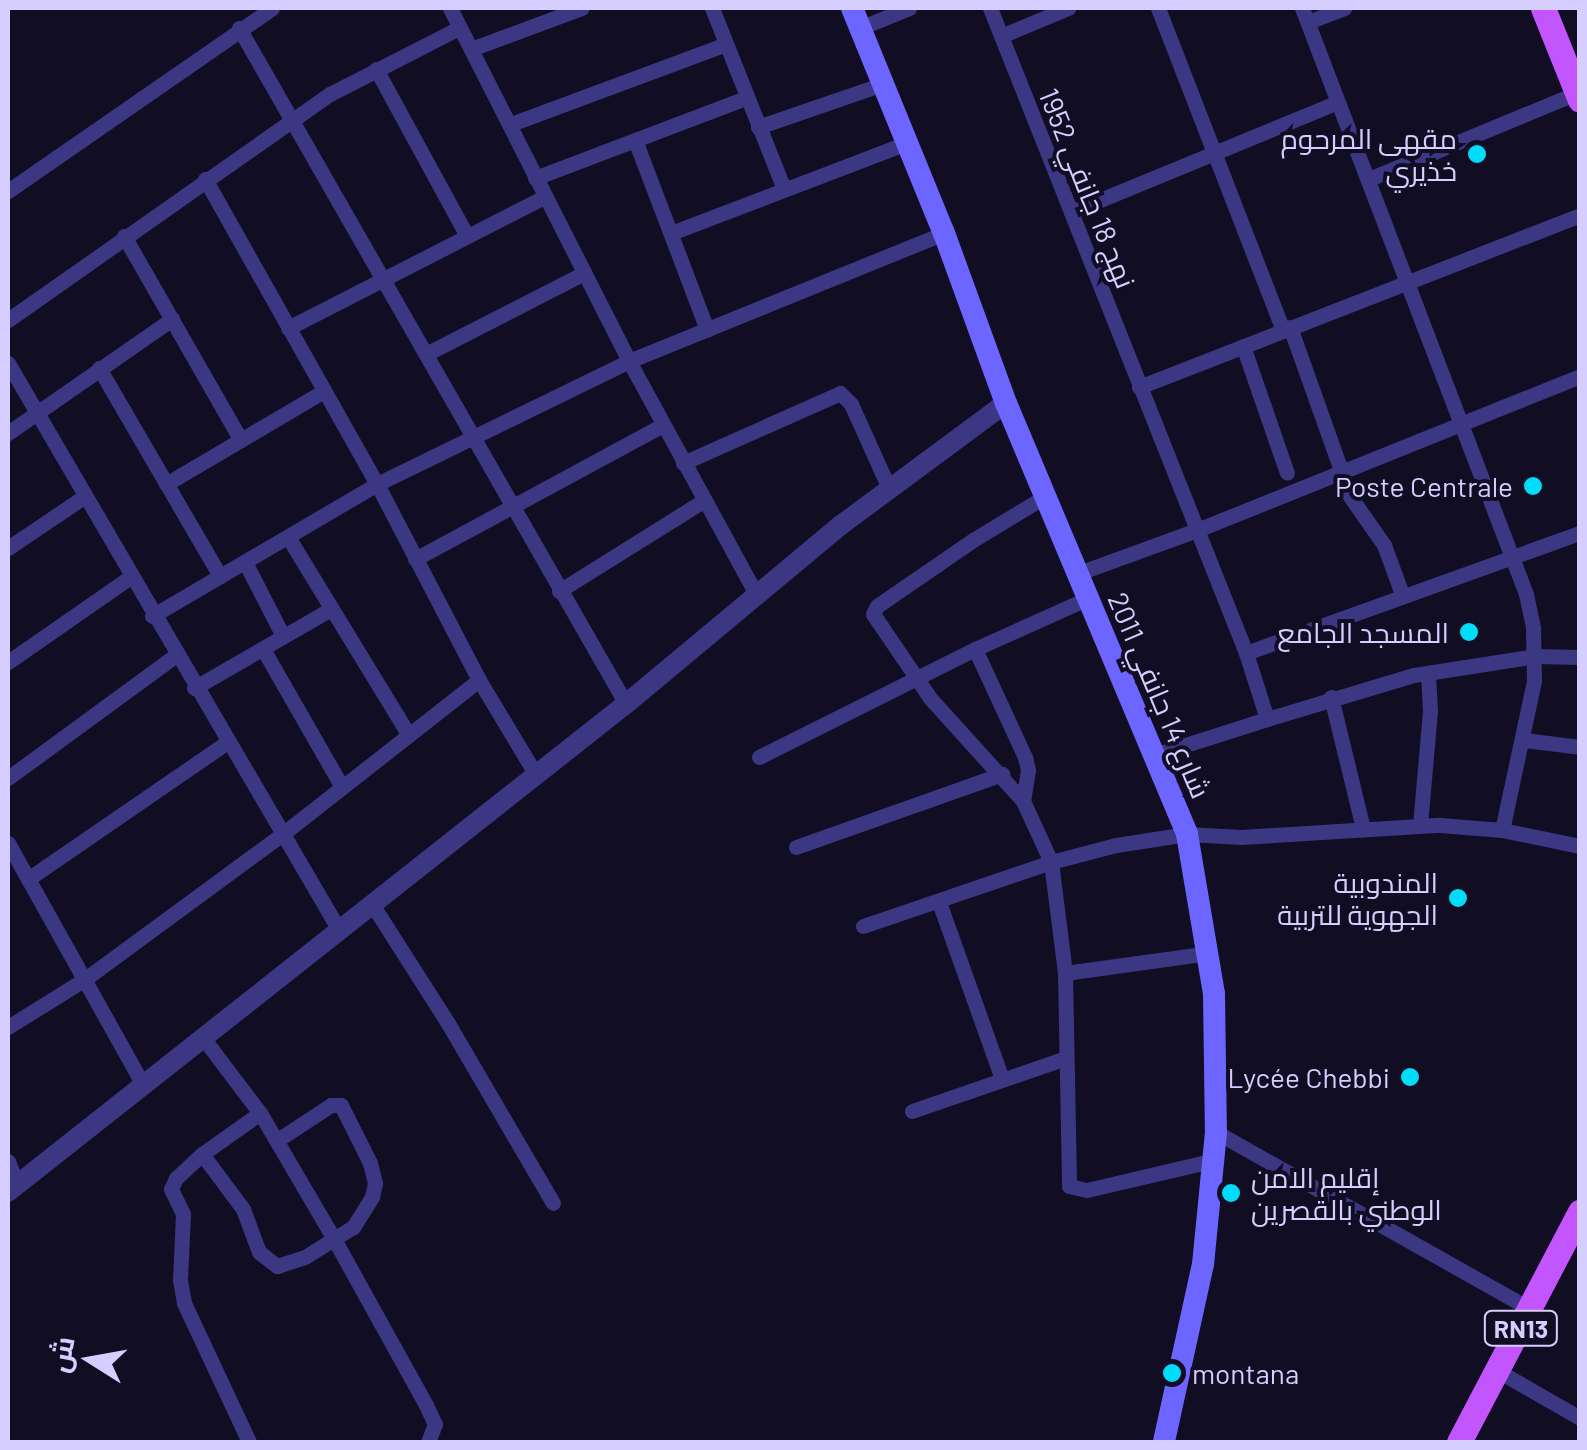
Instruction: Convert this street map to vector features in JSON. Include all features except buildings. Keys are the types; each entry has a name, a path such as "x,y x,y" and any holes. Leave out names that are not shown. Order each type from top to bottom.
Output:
{"main road":[{"path":"1543,8 1578,96"},
{"name":"شارع 14 جانفي 2011","path":"856,18 944,233 1044,497 1187,834 1209,953 1216,1036 1215,1160 1202,1264 1164,1442"},
{"name":"RN13","path":"1459,1442 1530,1309 1571,1254 1580,1212"}],"street":[{"path":"8,192 272,8"},
{"path":"450,8 629,361 756,594"},
{"path":"471,49 582,8"},
{"path":"712,8 784,189"},
{"path":"856,18 909,8"},
{"name":"نهج 18 جانفي 1952","path":"990,8 1246,653 1267,718"},
{"path":"1001,36 1068,8"},
{"path":"1158,8 1342,473"},
{"path":"1344,8 1305,15 1460,427 1513,554 1533,628 1535,656 1524,740 1502,830"},
{"path":"239,28 626,704"},
{"path":"8,320 294,119 376,69 460,28"},
{"path":"511,124 726,44"},
{"path":"376,69 467,236"},
{"path":"758,126 884,84"},
{"path":"1369,179 1578,96"},
{"path":"534,178 746,98"},
{"path":"1072,212 1336,104"},
{"path":"635,140 707,330"},
{"path":"671,232 907,143"},
{"path":"205,179 377,484 479,680 536,775"},
{"path":"288,328 544,197"},
{"path":"1139,386 1580,215"},
{"path":"152,616 377,484 629,361 944,233"},
{"path":"124,236 240,440"},
{"path":"426,354 584,273"},
{"path":"8,433 172,319"},
{"path":"1243,346 1287,473"},
{"path":"8,363 129,578 339,930"},
{"path":"99,368 220,576"},
{"path":"1076,574 1460,427 1580,376"},
{"path":"166,484 322,392"},
{"path":"683,463 840,393 851,404 889,488"},
{"path":"12,1189 626,704 889,488 1006,403"},
{"path":"415,559 663,424"},
{"path":"1347,492 1384,544 1402,594"},
{"path":"8,548 85,496"},
{"path":"1044,497 973,540 874,610 876,620 917,681 1022,801 1051,862 1065,973 1063,1059 1069,1186 1087,1190 1215,1160"},
{"path":"559,591 703,500"},
{"path":"1246,653 1580,532"},
{"path":"288,537 409,735"},
{"path":"245,562 283,636"},
{"path":"8,662 129,578"},
{"path":"759,757 975,649 1086,599"},
{"path":"194,688 331,609"},
{"path":"262,649 342,787"},
{"path":"975,649 1024,756 1028,770 1022,801"},
{"path":"8,778 176,655"},
{"path":"1154,755 1331,697 1428,673 1535,656 1580,657"},
{"path":"1420,826 1430,711 1428,673"},
{"path":"8,1027 85,979 280,836 479,680"},
{"path":"1331,697 1363,828"},
{"path":"1524,740 1580,747"},
{"path":"19,873 226,743"},
{"path":"796,847 1002,774"},
{"path":"863,926 1051,862 1116,845 1187,834 1241,836 1420,826 1502,830 1580,846"},
{"path":"8,843 19,873 85,979 143,1086"},
{"path":"938,902 1002,1079"},
{"path":"372,904 449,1025 552,1203"},
{"path":"1065,973 1209,953"},
{"path":"204,1039 278,1139 334,1239 435,1424 428,1442"},
{"path":"912,1111 1063,1059"},
{"path":"202,1154 244,1209 259,1252 276,1266 305,1257 353,1226 372,1197 375,1183 370,1162 341,1105 331,1105 278,1139"},
{"path":"249,1442 184,1302 180,1280 183,1214 172,1189 176,1178 202,1154 260,1113"},
{"path":"1216,1132 1530,1309"},
{"path":"8,1161 12,1189"},
{"path":"1498,1371 1580,1418"}],"place":[{"name":"مقهى المرحوم خذيري","path":"1477,154"},
{"name":"Poste Centrale","path":"1533,486"},
{"name":"المسجد الجامع","path":"1469,632"},
{"name":"المندوبية الجهوية للتربية","path":"1458,898"},
{"name":"Lycée Chebbi","path":"1410,1077"},
{"name":"إقليم الامن الوطني بالقصرين","path":"1231,1193"},
{"name":"montana","path":"1172,1373"}]}
